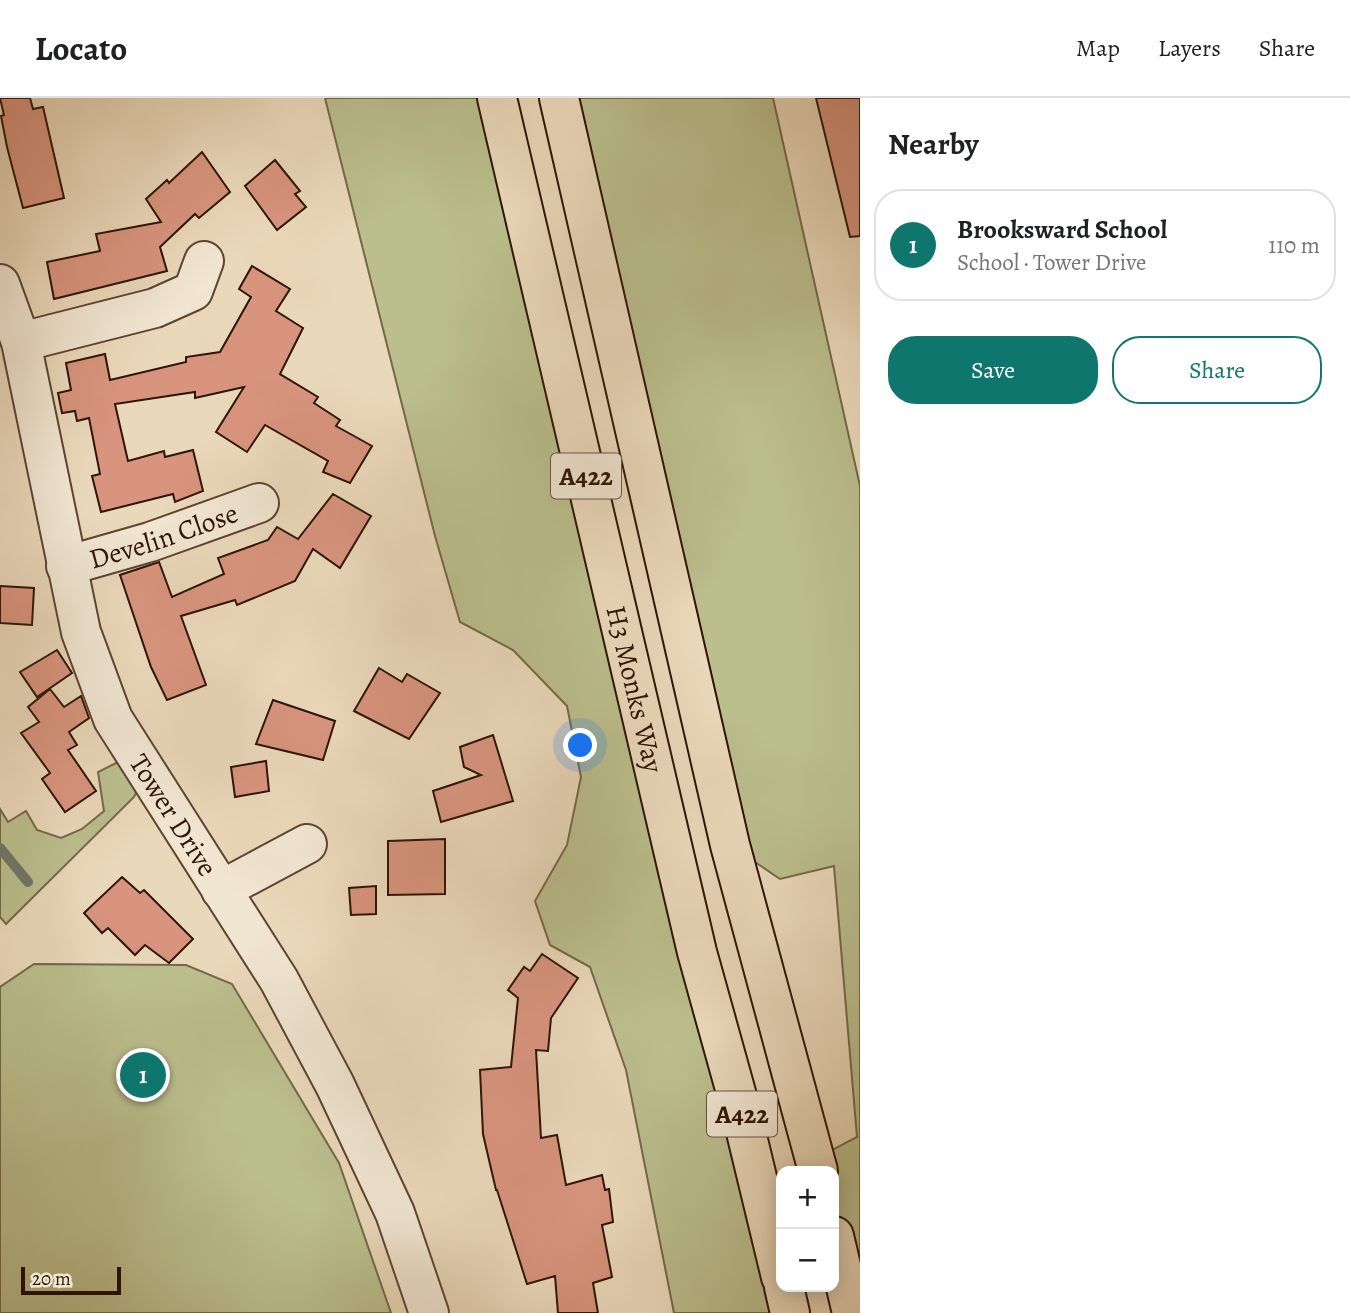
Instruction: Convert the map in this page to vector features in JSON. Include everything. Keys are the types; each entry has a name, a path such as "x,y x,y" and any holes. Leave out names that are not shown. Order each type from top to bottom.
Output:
{"main road":[{"name":"H3 Monks Way","path":"497,98 697,952 740,1107 776,1256"},
{"name":"H3 Monks Way","path":"559,98 730,845 817,1166"},
{"path":"839,1257 852,1313"},
{"path":"785,1292 790,1313"}],"street":[{"path":"21,341 156,309 193,290 204,261"},
{"name":"Tower Drive","path":"0,284 21,341 81,632 113,719 279,980 335,1085 395,1213 429,1313"},
{"name":"Develin Close","path":"66,566 150,542 259,503"},
{"path":"221,890 307,844"}],"green space":[{"path":"325,98 497,98 776,1255 776,1292 785,1292 790,1313 674,1313 626,1070 590,967 550,945 535,901 567,845 581,777 567,706 513,650 460,622 435,536"},
{"path":"560,98 773,98 860,486 860,1313 839,1251 839,1166 826,1166 815,1159 857,1137 834,866 780,879 730,845"},
{"path":"118,762 141,782 134,797 6,924 0,917 0,809 8,822 26,811 37,830 61,838 82,829 104,811 98,772"},
{"path":"34,964 186,965 232,984 339,1163 391,1313 0,1313 0,987"}],"building":[{"path":"0,98 30,98 33,109 43,107 64,198 23,208 7,147"},
{"path":"816,98 860,98 860,236 850,237"},
{"path":"202,152 230,192 199,218 195,214 160,247 167,271 54,299 47,262 100,251 96,234 161,222 146,199 167,180 169,183"},
{"path":"275,160 300,191 295,194 306,207 277,230 245,186"},
{"path":"252,266 290,289 276,311 303,328 280,374 318,397 314,403 340,420 336,426 372,446 350,483 323,472 328,461 265,425 247,452 216,432 244,387 195,398 195,392 115,404 128,461 164,451 165,457 193,450 203,491 175,502 173,494 101,512 92,476 100,474 89,418 77,421 75,411 62,413 58,393 71,390 66,363 105,354 110,380 186,362 186,357 220,352 251,297 239,289"},
{"path":"333,494 371,516 340,568 313,549 295,581 237,605 235,600 181,616 206,685 167,700 151,667 120,575 159,562 172,597 224,574 218,558 268,540 277,527 298,539"},
{"path":"0,586 34,588 32,625 0,623"},
{"path":"57,650 72,673 37,697 20,672"},
{"path":"379,668 402,682 407,674 440,693 409,739 354,711"},
{"path":"50,689 64,707 81,696 89,718 69,732 77,745 68,750 96,791 65,812 42,779 50,773 21,733 39,722 28,707"},
{"path":"273,700 335,721 323,760 256,744"},
{"path":"493,735 513,801 441,822 433,791 481,775 464,767 460,747"},
{"path":"266,761 269,791 235,797 231,767"},
{"path":"445,839 445,894 388,895 388,841"},
{"path":"122,877 140,893 144,890 193,939 169,963 145,945 135,955 108,928 102,933 84,913"},
{"path":"376,886 376,914 351,915 349,888"},
{"path":"542,954 578,978 551,1018 548,1051 536,1050 541,1138 557,1135 566,1185 602,1175 605,1190 609,1189 613,1222 602,1225 612,1277 593,1283 598,1313 558,1313 555,1276 527,1284 496,1190 483,1134 480,1070 511,1067 518,998 508,990 524,967 530,971"}],"waterway":[{"path":"0,848 28,882"}],"place":[{"name":"Brooksward School","path":"143,1075"}]}
